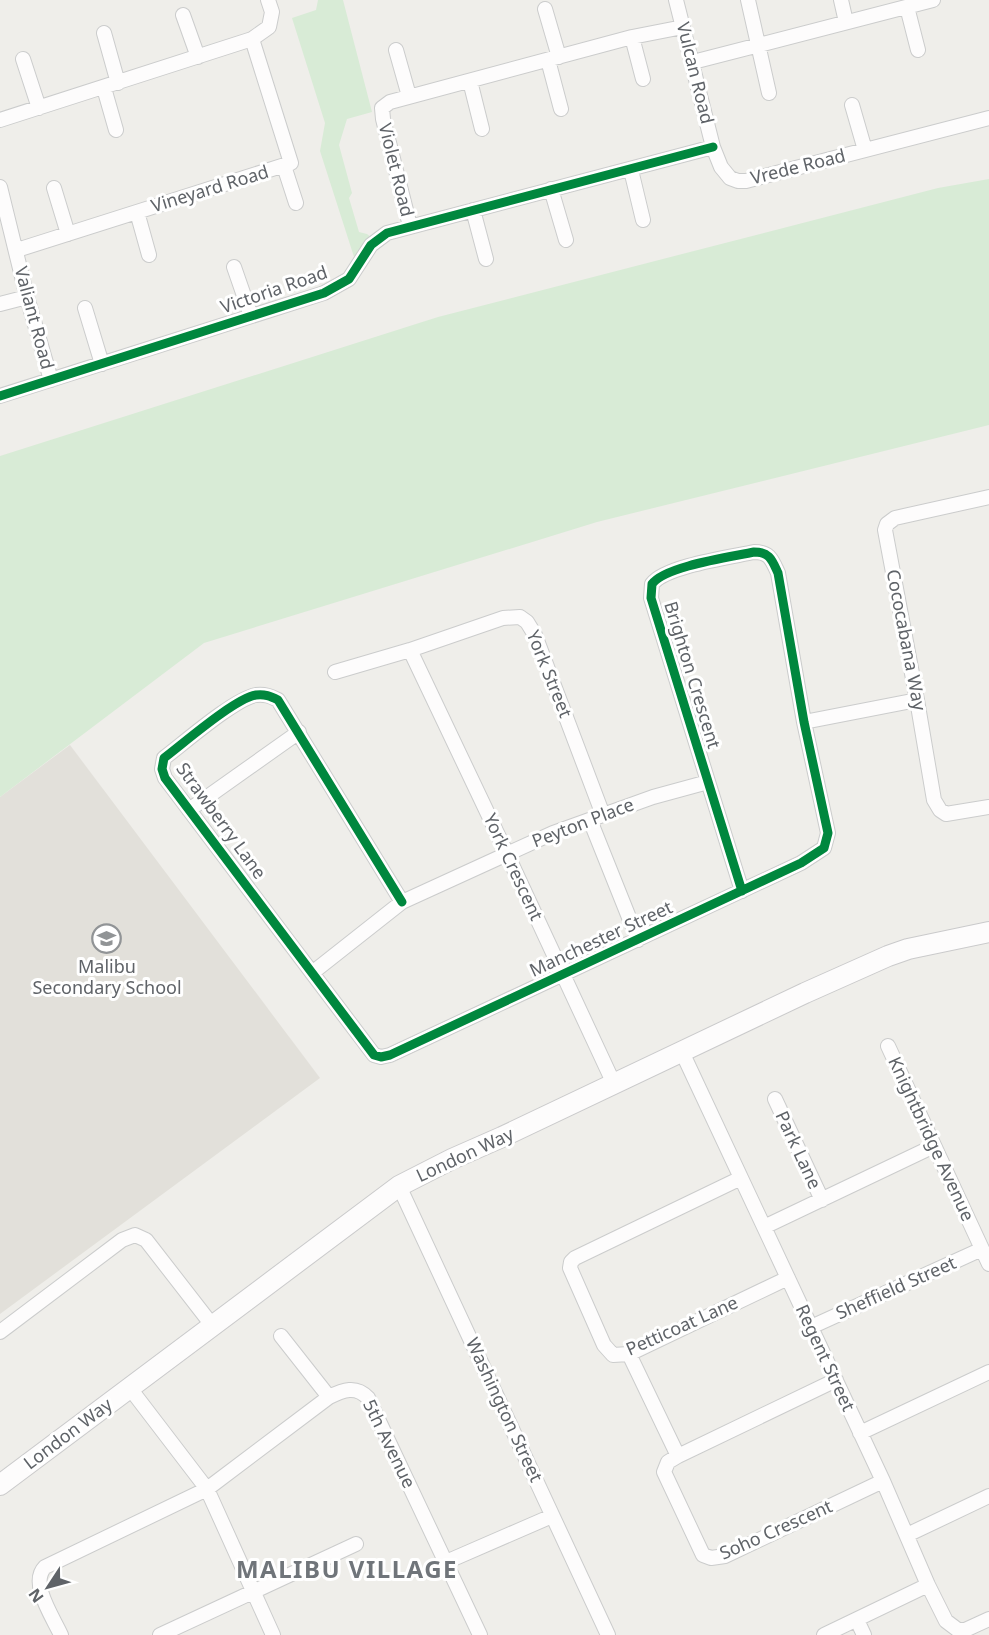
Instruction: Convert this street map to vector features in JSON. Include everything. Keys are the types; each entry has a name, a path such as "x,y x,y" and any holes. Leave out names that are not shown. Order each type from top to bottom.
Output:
{"street":[{"path":"0,120 252,39 269,27 272,12 268,0"},
{"name":"Vulcan Road","path":"676,0 713,147 721,167 730,177"},
{"path":"748,0 769,93"},
{"path":"841,0 846,22"},
{"path":"693,62 930,0"},
{"path":"907,7 918,50"},
{"path":"545,9 561,108"},
{"path":"183,15 198,57"},
{"name":"Violet Road","path":"410,226 383,119 382,108 390,102 632,38 684,27"},
{"path":"104,33 116,130"},
{"path":"632,38 643,79"},
{"name":"Vineyard Road","path":"17,250 291,163 252,39"},
{"path":"396,50 409,96"},
{"path":"23,58 39,108"},
{"path":"470,81 482,129"},
{"name":"Vrede Road","path":"852,105 865,150"},
{"name":"Vrede Road","path":"730,177 738,181 746,181 989,118"},
{"name":"Victoria Road","path":"0,396 324,293 339,286 355,273 371,245 387,233 713,147"},
{"name":"Vineyard Road","path":"284,166 296,203"},
{"path":"631,170 643,220"},
{"name":"Valiant Road","path":"0,187 27,297 51,380"},
{"path":"54,188 68,234"},
{"path":"551,189 566,240"},
{"path":"473,210 486,259"},
{"name":"Vineyard Road","path":"137,212 149,255"},
{"path":"234,267 251,316"},
{"path":"0,304 27,297"},
{"path":"85,308 102,364"},
{"name":"Cococabana Way","path":"989,497 895,518 887,524 885,530 936,805 946,814 989,807"},
{"name":"Brighton Crescent","path":"742,891 651,598 651,584 659,577 676,569 754,552 766,553 771,557 778,573 804,722 828,833"},
{"name":"York Street","path":"335,672 410,650 503,618 520,617 527,622 535,635 638,940"},
{"name":"York Crescent","path":"410,650 614,1084"},
{"name":"Strawberry Lane","path":"374,1055 162,773 164,758 232,706 250,697 268,695 278,700 402,902"},
{"path":"804,722 917,700"},
{"path":"189,810 299,732"},
{"name":"Peyton Place","path":"312,973 402,902 553,833 653,797 708,782"},
{"name":"Manchester Street","path":"374,1055 381,1057 390,1055 818,854 824,848 828,833"},
{"name":"London Way","path":"0,1485 399,1186 452,1159 888,956 908,949 989,932"},
{"name":"Knightbridge Avenue","path":"888,1046 989,1264"},
{"name":"Regent Street","path":"682,1052 946,1621 952,1626 965,1630 989,1619"},
{"name":"Park Lane","path":"775,1099 822,1200"},
{"path":"764,1227 934,1146"},
{"name":"Petticoat Lane","path":"741,1178 575,1258 571,1262 570,1268 604,1346 613,1355 629,1354 788,1278"},
{"name":"Washington Street","path":"399,1186 608,1635"},
{"path":"0,1332 122,1240 135,1235 146,1240 212,1325"},
{"name":"Sheffield Street","path":"811,1327 982,1249"},
{"path":"281,1336 329,1397"},
{"path":"629,1354 678,1456 836,1380"},
{"path":"860,1433 989,1372"},
{"path":"129,1388 207,1490 273,1635"},
{"name":"5th Avenue","path":"62,1635 38,1587 42,1570 49,1564 207,1490 329,1397 341,1391 350,1390 362,1392 368,1398 480,1635"},
{"name":"Soho Crescent","path":"678,1456 668,1462 664,1472 703,1555 711,1558 725,1556 883,1481"},
{"path":"907,1535 989,1496"},
{"path":"446,1562 552,1516"},
{"path":"160,1635 356,1544"},
{"path":"824,1635 928,1585"},
{"path":"857,1620 864,1635"}],"shaded area":[{"name":"Malibu Secondary School","path":"70,745 320,1078 0,1314 0,797"}],"green space":[{"path":"318,0 343,0 372,112 347,119 339,145 352,193 349,198 359,232 371,237 355,260 320,151 325,123 292,18 316,10"},
{"path":"989,179 989,425 597,522 204,643 0,797 0,456 438,317 938,188"}],"cycle path":[{"path":"0,396 324,293 349,279 371,245 387,233 713,147"},
{"path":"402,902 278,700 270,696 256,695 235,704 164,758 162,769 165,778 374,1055 381,1057 390,1055 801,863 824,848 828,833 804,722 778,573 767,555 759,552 699,563 670,572 652,584 651,598 742,891"}],"place":[{"name":"Malibu Secondary School","path":"107,938"}],"district":[{"name":"MALIBU VILLAGE","path":"347,1570"}]}
